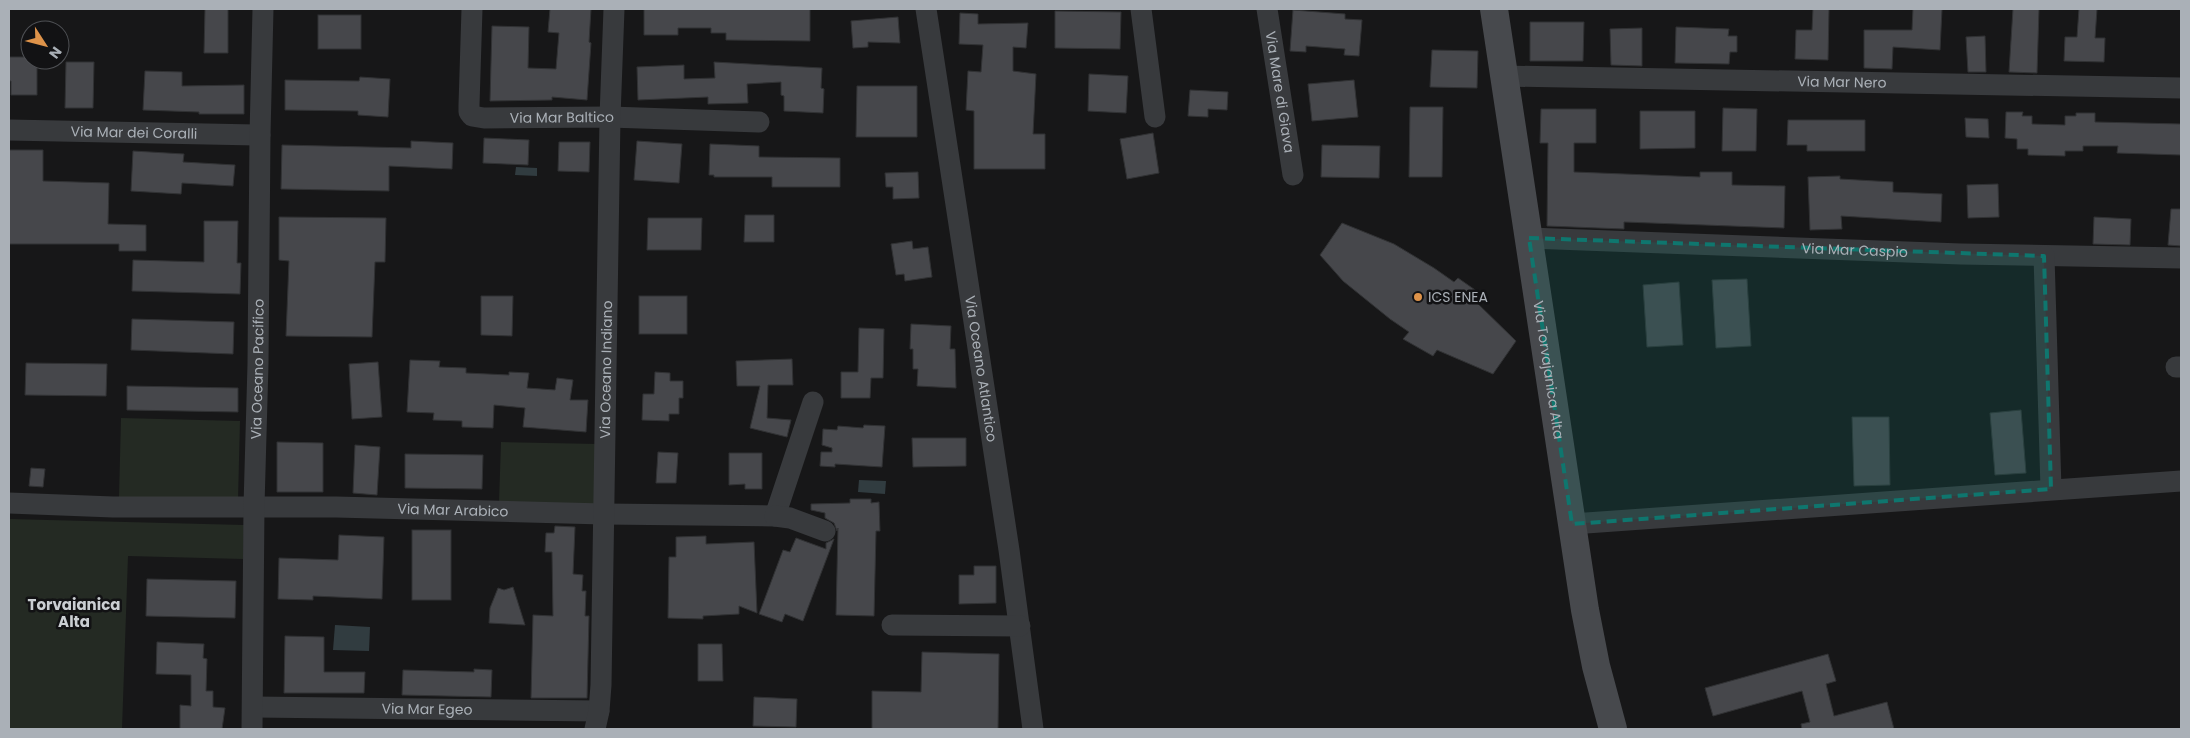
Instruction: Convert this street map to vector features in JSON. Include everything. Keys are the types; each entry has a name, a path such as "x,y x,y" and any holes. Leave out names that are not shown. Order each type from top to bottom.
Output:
{"street":[{"name":"Via Oceano Pacifico","path":"252,729 263,9"},
{"name":"Via Mar Baltico","path":"472,9 468,104 469,112 472,116 484,118 610,117 759,122"},
{"name":"Via Oceano Indiano","path":"597,720 604,514 610,117 614,9"},
{"name":"Via Oceano Atlantico","path":"926,9 1034,729"},
{"path":"1141,9 1156,117"},
{"name":"Via Mare di Giava","path":"1267,9 1293,175"},
{"name":"Via Torvajanica Alta","path":"1494,9 1591,641 1613,729"},
{"name":"Via Mar Nero","path":"1503,76 2181,88"},
{"name":"Via Mar dei Coralli","path":"9,130 260,135"},
{"name":"Via Mar Caspio","path":"1529,238 2044,256 2181,258"},
{"path":"2044,256 2052,489"},
{"path":"775,516 813,402"},
{"path":"1572,524 2181,481"},
{"name":"Via Mar Arabico","path":"9,503 114,507 254,506 775,516 790,518 825,531"},
{"path":"892,625 1020,626"},
{"name":"Via Mar Egeo","path":"253,707 597,720"}],"highlighted area":[{"path":"1529,238 2044,256 2051,489 1572,524"}],"shaded area":[{"path":"516,167 537,168 537,176 515,175"},
{"path":"121,418 240,421 238,500 119,497"},
{"path":"501,442 598,444 597,505 499,503"},
{"path":"859,480 886,481 885,494 858,492"},
{"path":"9,519 244,525 243,559 128,556 122,729 9,729"},
{"path":"335,625 370,627 369,651 333,650"}],"building":[{"path":"205,9 228,9 228,53 204,53"},
{"path":"550,9 591,9 587,100 552,97 552,100 490,101 492,26 529,27 528,68 556,69 559,33 548,32"},
{"path":"644,9 810,9 810,41 726,40 726,33 711,33 711,28 678,28 678,35 644,35"},
{"path":"1813,9 1829,9 1828,60 1795,59 1796,30 1812,30"},
{"path":"1913,9 1942,9 1940,50 1893,47 1892,69 1864,68 1864,30 1912,30"},
{"path":"2013,9 2039,9 2037,73 2009,72"},
{"path":"2079,9 2097,9 2095,38 2105,38 2104,62 2064,61 2065,37 2077,37"},
{"path":"1293,10 1345,14 1345,19 1362,20 1359,56 1344,55 1345,49 1306,46 1306,52 1290,51"},
{"path":"1055,11 1121,12 1120,49 1055,48"},
{"path":"960,13 978,14 978,24 1028,23 1026,48 1013,47 1013,71 1036,74 1033,134 1045,134 1045,169 974,169 974,111 966,110 968,71 981,72 983,45 959,44"},
{"path":"318,15 361,15 361,49 318,49"},
{"path":"898,17 900,43 868,42 868,47 853,48 851,21"},
{"path":"1530,22 1584,22 1583,61 1530,61"},
{"path":"1676,27 1729,29 1728,36 1737,36 1737,52 1730,52 1729,64 1675,63"},
{"path":"1642,28 1642,66 1611,65 1610,29"},
{"path":"1985,36 1986,72 1968,72 1966,37"},
{"path":"1432,50 1478,51 1477,88 1430,87"},
{"path":"9,57 20,57 20,70 37,70 37,95 11,95 11,81 9,81"},
{"path":"70,62 94,62 93,108 65,108 66,70 70,70"},
{"path":"714,62 822,68 821,88 824,89 823,113 784,111 784,96 781,95 781,82 747,84 748,103 708,104 708,97 638,100 637,67 684,65 684,79 715,78"},
{"path":"145,71 182,72 182,86 244,85 244,114 199,114 199,112 143,110"},
{"path":"1089,74 1128,76 1126,113 1088,111"},
{"path":"360,77 390,79 388,117 358,115 358,111 285,110 285,80 359,81"},
{"path":"1354,80 1358,117 1312,121 1308,84"},
{"path":"857,86 917,86 917,137 856,137"},
{"path":"1190,90 1228,92 1227,110 1208,109 1208,117 1188,116"},
{"path":"1410,107 1443,107 1442,177 1409,177"},
{"path":"1723,108 1757,109 1756,151 1722,151"},
{"path":"1541,109 1596,109 1596,143 1574,143 1574,172 1700,177 1700,172 1732,172 1732,185 1785,186 1784,228 1624,222 1624,229 1547,226 1548,143 1540,143"},
{"path":"1640,111 1695,111 1695,148 1640,149"},
{"path":"2006,112 2023,112 2022,116 2032,116 2032,124 2065,125 2065,116 2076,116 2076,113 2095,113 2095,122 2181,124 2181,155 2117,153 2118,146 2083,146 2083,151 2065,151 2065,156 2028,155 2028,149 2017,149 2017,139 2005,138"},
{"path":"1965,118 1988,119 1989,138 1966,137"},
{"path":"1788,120 1865,120 1865,151 1807,151 1807,145 1787,145"},
{"path":"1153,133 1159,173 1127,179 1120,139"},
{"path":"484,138 529,140 528,165 483,163"},
{"path":"411,141 453,143 452,169 389,166 389,191 281,189 282,145 411,148"},
{"path":"637,141 682,144 679,183 634,180"},
{"path":"559,142 590,142 589,172 558,171"},
{"path":"710,144 759,146 759,157 840,158 840,187 772,187 772,177 714,177 714,175 709,175"},
{"path":"1322,145 1380,146 1379,178 1321,177"},
{"path":"9,150 43,150 43,181 109,183 108,224 146,225 146,251 119,251 119,244 9,244"},
{"path":"133,151 184,154 183,162 235,165 233,186 182,183 181,194 131,191"},
{"path":"918,172 919,198 893,199 893,187 886,187 885,173"},
{"path":"1840,176 1840,179 1893,182 1893,192 1942,194 1941,222 1841,216 1842,229 1810,230 1808,177"},
{"path":"1998,184 1999,217 1968,218 1967,185"},
{"path":"2171,209 2181,209 2181,246 2168,245"},
{"path":"745,215 774,215 774,242 744,242"},
{"path":"279,217 386,218 385,262 375,262 372,337 286,336 289,261 279,260"},
{"path":"2094,217 2131,219 2130,245 2093,244"},
{"path":"648,218 702,218 701,250 647,250"},
{"path":"204,221 238,221 237,263 241,263 240,294 132,291 133,260 204,262"},
{"name":"ICS ENEA","path":"1342,223 1394,244 1454,282 1458,278 1478,292 1473,299 1516,341 1493,374 1437,350 1433,356 1403,339 1409,332 1343,281 1320,255"},
{"path":"912,241 913,249 928,247 932,277 905,281 904,274 896,275 891,244"},
{"path":"1747,279 1751,346 1716,348 1712,280"},
{"path":"1679,282 1683,345 1647,347 1643,285"},
{"path":"481,296 513,296 512,336 481,335"},
{"path":"639,296 687,296 687,334 639,334"},
{"path":"132,319 234,322 233,354 131,350"},
{"path":"911,324 951,326 950,349 955,349 956,388 917,386 918,369 913,369 913,349 910,349"},
{"path":"859,328 884,329 883,378 871,378 870,398 841,398 841,372 858,372"},
{"path":"792,359 793,385 768,385 767,418 791,420 787,437 750,428 760,386 737,386 736,361"},
{"path":"410,360 440,361 439,367 466,368 466,373 509,375 509,372 529,373 527,388 555,390 557,378 573,380 570,400 588,400 586,432 523,427 525,408 494,405 493,428 462,427 462,421 433,420 434,413 407,412"},
{"path":"378,362 382,417 352,419 349,364"},
{"path":"26,363 107,364 106,396 25,395"},
{"path":"655,372 670,373 670,381 683,381 683,398 679,398 679,414 669,414 669,421 642,420 643,394 654,394"},
{"path":"127,386 238,388 238,412 127,410"},
{"path":"2021,410 2026,473 1995,475 1990,413"},
{"path":"1852,417 1889,417 1890,485 1854,486"},
{"path":"864,425 885,426 882,467 835,464 835,467 820,466 821,452 832,452 832,448 822,445 823,429 837,430 838,426 863,428"},
{"path":"912,438 966,438 966,466 913,467"},
{"path":"277,442 323,443 323,492 277,492"},
{"path":"355,445 380,447 377,495 353,493"},
{"path":"658,452 678,453 676,483 656,483"},
{"path":"729,453 762,453 762,489 745,489 745,484 729,485"},
{"path":"405,454 483,455 482,489 405,488"},
{"path":"31,468 45,469 43,487 29,486"},
{"path":"850,499 871,499 871,503 879,502 880,531 876,531 874,616 836,615 838,528 837,531 834,523 825,518 825,513 811,510 811,504 850,503"},
{"path":"555,526 575,527 573,574 583,575 582,591 586,591 585,616 589,616 587,698 531,698 533,615 553,616 552,552 545,552 546,533 554,533"},
{"path":"412,530 451,530 451,600 412,600"},
{"path":"339,535 384,537 382,599 313,596 313,600 278,599 279,558 338,560"},
{"path":"706,536 706,544 754,542 757,613 739,606 739,614 703,616 703,619 668,618 669,557 676,557 676,537"},
{"path":"796,538 826,549 826,543 834,539 803,621 785,614 782,622 759,614 783,550 790,552"},
{"path":"974,566 996,566 996,603 959,604 959,575 974,575"},
{"path":"147,579 236,581 235,618 146,616"},
{"path":"513,587 525,625 489,623 490,608 498,588 504,590"},
{"path":"285,636 324,637 324,672 365,672 364,693 284,693"},
{"path":"157,642 204,644 203,658 207,659 206,691 213,691 213,707 225,708 222,729 180,729 180,705 191,706 191,675 156,674"},
{"path":"698,644 722,644 723,681 698,681"},
{"path":"922,652 999,654 998,729 872,729 872,691 921,692"},
{"path":"1828,654 1836,681 1826,684 1834,716 1887,702 1894,729 1802,729 1801,724 1810,722 1802,691 1713,716 1705,688"},
{"path":"474,669 492,670 491,697 402,695 403,670 474,672"},
{"path":"754,697 797,699 796,727 753,726"}],"place":[{"name":"ICS ENEA","path":"1418,297"}],"district":[{"name":"Torvaianica Alta","path":"74,612"}]}
